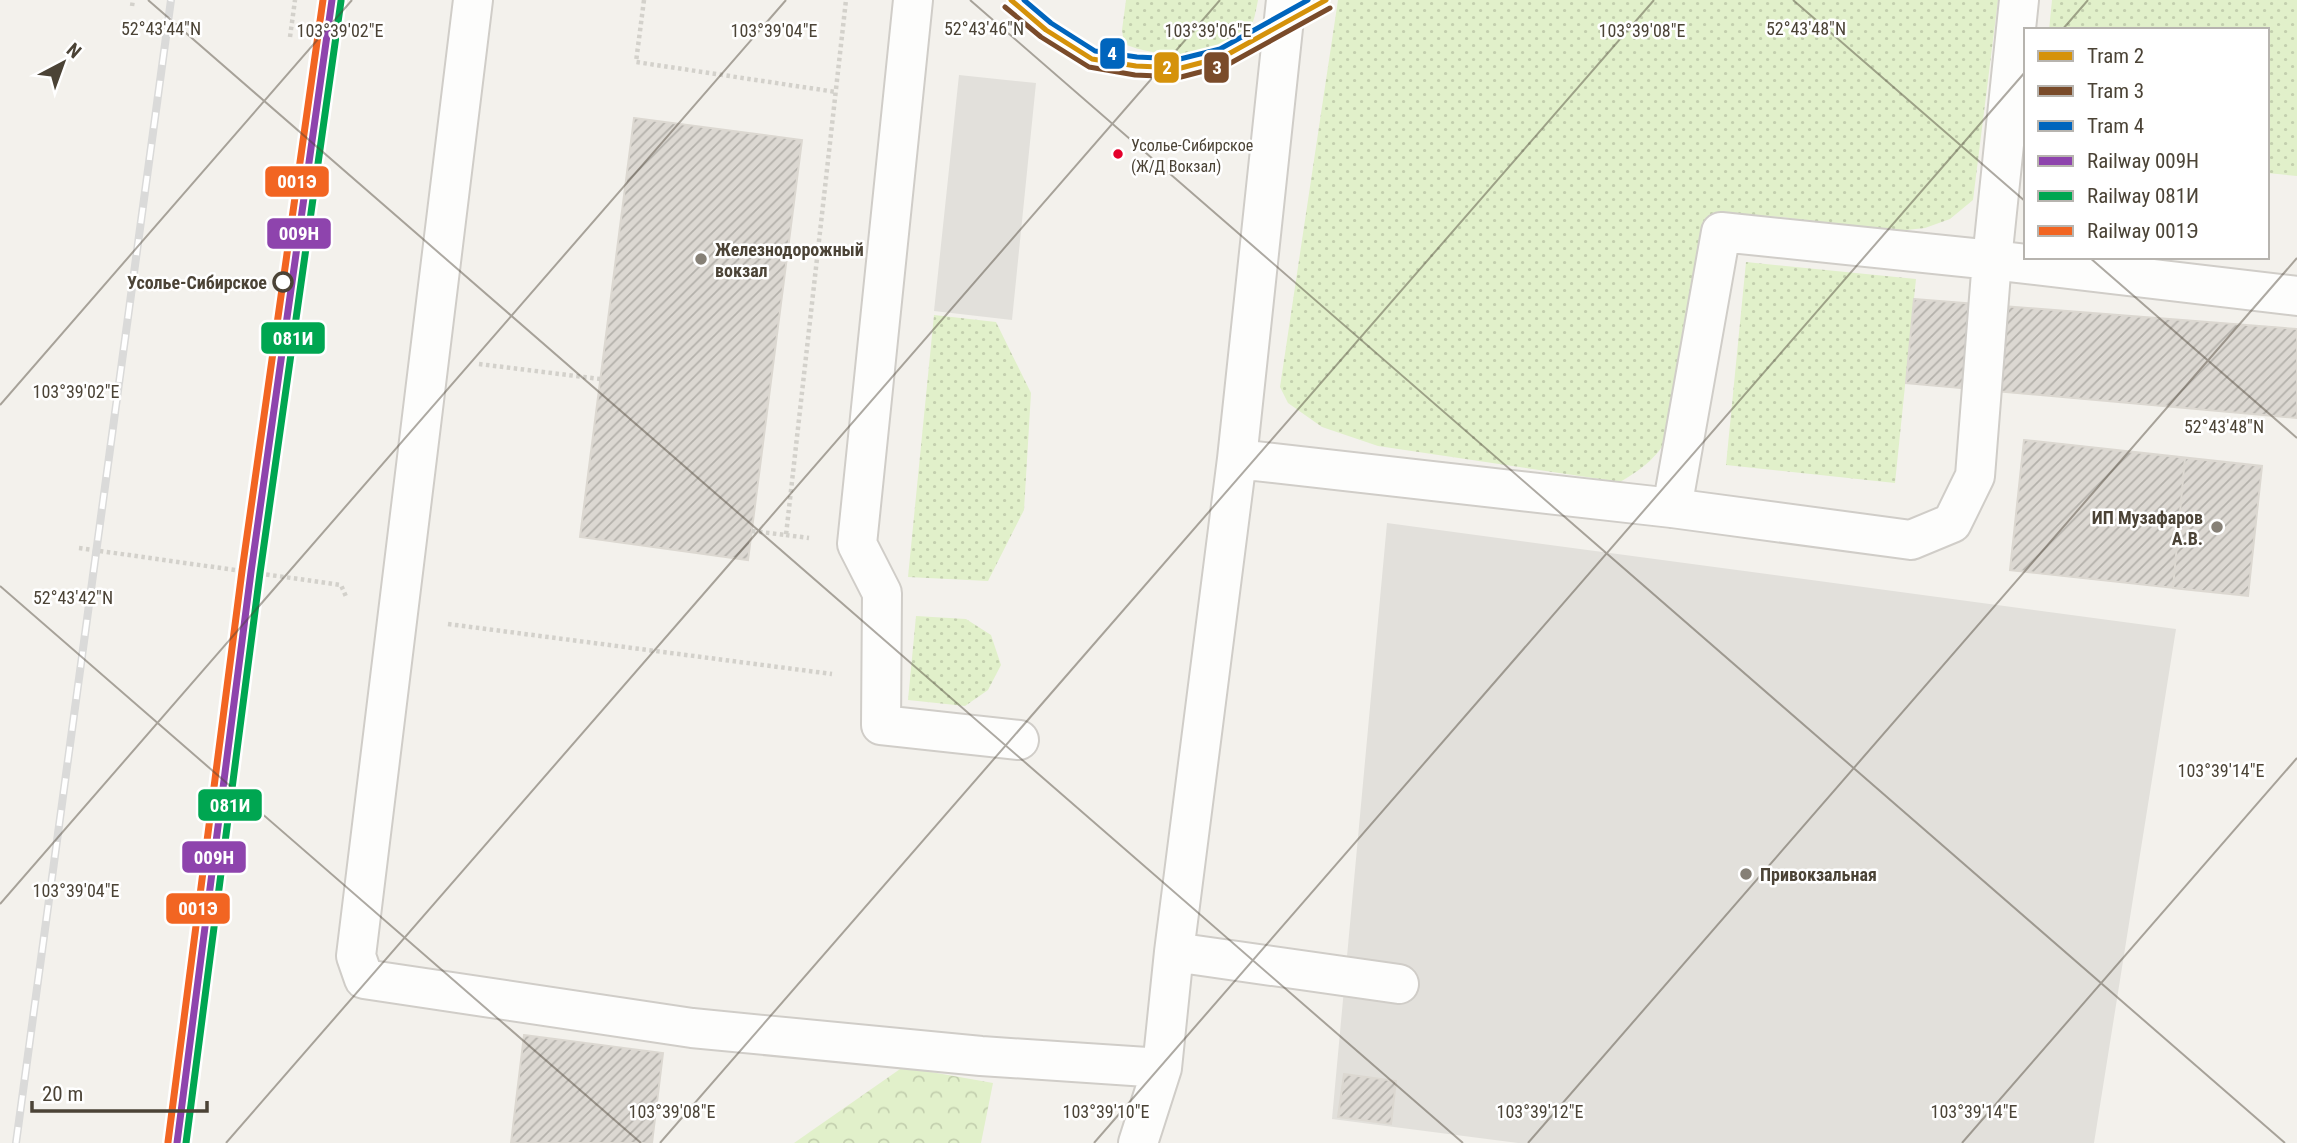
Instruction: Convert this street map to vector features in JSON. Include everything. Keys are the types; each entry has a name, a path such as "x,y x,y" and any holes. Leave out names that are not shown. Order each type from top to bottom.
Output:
{"street":[{"path":"473,0 356,956 364,979 692,1028 981,1056 1162,1068"},
{"path":"912,0 857,544 883,593 881,726 1019,740"},
{"path":"1138,1143 1162,1068 1174,952 1237,459 1286,0"},
{"path":"1237,459 1672,508 1911,540 1952,523 1975,476 1992,261 2019,0"},
{"path":"1672,508 1721,232 2297,296"},
{"path":"1174,952 1399,985"}],"path":[{"path":"290,37 295,0"},
{"path":"644,0 636,62 836,92"},
{"path":"751,531 786,535 846,0"},
{"path":"536,371 600,379"},
{"path":"79,548 341,586 353,612 881,681"}],"green space":[{"path":"1126,0 1258,0 1250,28 1236,41 1206,53 1189,55 1154,52 1124,44 1122,30"},
{"path":"1338,0 1998,0 1973,200 1950,219 1925,228 1897,231 1747,215 1720,225 1673,430 1651,460 1620,482 1378,446 1322,427 1288,403 1280,387"},
{"path":"2052,0 2297,0 2297,176 2269,173 2269,28 2049,28"},
{"path":"1746,262 1916,279 1895,483 1726,465"},
{"path":"934,315 996,322 1031,393 1024,510 988,581 908,577"},
{"path":"916,616 966,619 991,635 1001,665 988,690 965,706 908,700"},
{"path":"903,1067 993,1083 981,1143 794,1143"}],"shaded area":[{"path":"959,75 1036,83 1012,320 934,311"},
{"name":"Привокзальная","path":"1387,523 2176,629 2094,1143 1518,1143 1332,1119"}],"building":[{"name":"Железнодорожный вокзал","path":"634,118 802,140 748,560 580,537"},
{"path":"1914,299 2297,329 2297,418 1906,383"},
{"path":"2024,440 2262,466 2248,596 2010,570"},
{"name":"ИП Музафаров А.В.","path":"2185,458 2262,466 2248,596 2173,588"},
{"path":"524,1035 663,1053 652,1143 511,1143"},
{"path":"1344,1074 1396,1081 1391,1124 1338,1117"}],"railway":[{"path":"16,1143 171,0"}],"tram line":[{"name":"2","path":"1011,0 1046,30 1092,59 1136,66 1181,68 1223,57 1326,0"},
{"name":"4","path":"1024,0 1051,23 1095,51 1180,59 1220,49 1308,0"},
{"name":"3","path":"1005,7 1041,37 1089,67 1135,75 1181,77 1227,65 1330,8"}],"rail line":[{"name":"001Э","path":"168,1142 242,571 323,0"},
{"name":"009Н","path":"177,1143 251,572 332,0"},
{"name":"081И","path":"186,1143 260,573 341,1"}],"place":[{"name":"Усолье-Сибирское (Ж/Д Вокзал)","path":"1118,154"},
{"name":"Железнодорожный вокзал","path":"701,259"},
{"name":"Усолье-Сибирское","path":"283,282"},
{"name":"ИП Музафаров А.В.","path":"2217,527"},
{"name":"Привокзальная","path":"1746,874"}]}
